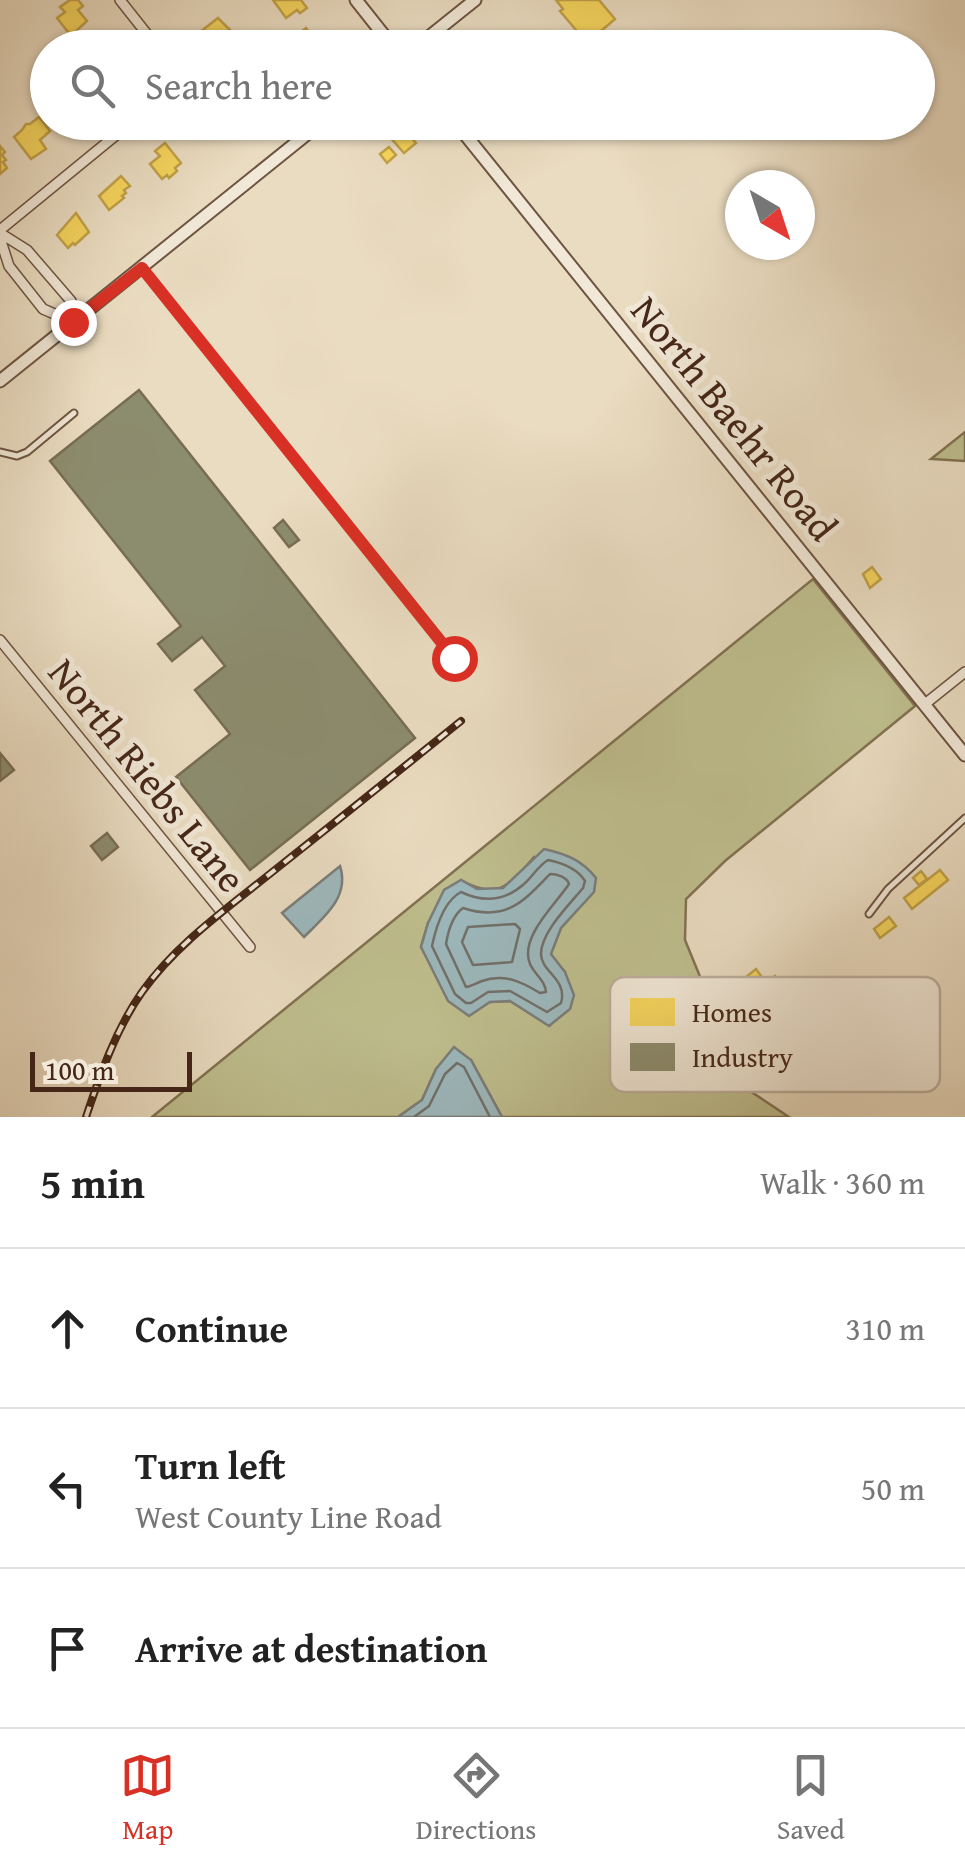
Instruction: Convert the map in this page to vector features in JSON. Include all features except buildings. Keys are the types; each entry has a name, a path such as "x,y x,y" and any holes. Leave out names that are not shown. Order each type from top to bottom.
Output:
{"street":[{"path":"120,0 144,30"},
{"path":"356,0 380,30"},
{"path":"438,30 474,0"},
{"path":"0,233 111,140"},
{"path":"0,381 300,140"},
{"name":"North Baehr Road","path":"470,140 965,755"},
{"path":"0,233 27,250 71,300 73,322"},
{"path":"0,233 10,266 43,309 73,322"},
{"name":"North Riebs Lane","path":"0,640 250,947"},
{"path":"925,704 965,672"}],"lane":[{"path":"142,268 454,658"},
{"path":"0,452 17,456 27,452 74,413"},
{"path":"869,914 888,888 965,818"}],"shaded area":[{"path":"965,432 965,461 931,459"},
{"path":"813,579 915,706 725,861 686,899 685,940 700,977 610,977 610,1092 752,1092 789,1117 502,1117 471,1060 436,1069 422,1100 398,1117 152,1117","holes":["534,857 593,892 561,928 550,955 565,972 550,1025 510,1001 490,1002 433,968 421,947 428,923 461,880 485,889 502,887"]}],"water":[{"path":"544,849 573,859 596,878 594,892 561,928 551,954 565,972 574,995 570,1009 549,1026 510,1001 490,1002 469,1016 448,1001 421,947 428,923 444,890 461,880 477,889 503,888"},
{"path":"340,866 338,897 304,937 282,913"},
{"path":"454,1047 471,1060 502,1117 398,1117 422,1100 436,1069"}],"railway":[{"path":"86,1117 124,1021 171,957 461,721"}],"route":[{"path":"73,322 142,268 454,658"}]}
